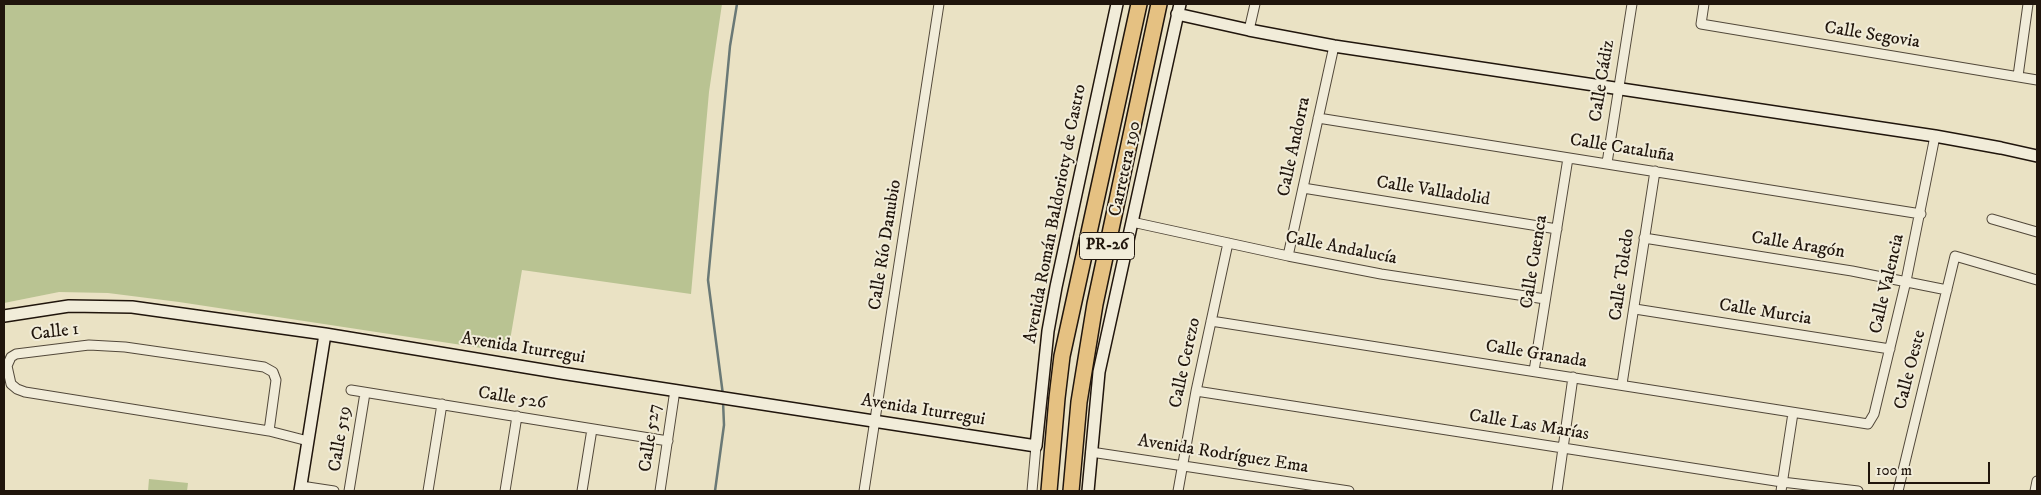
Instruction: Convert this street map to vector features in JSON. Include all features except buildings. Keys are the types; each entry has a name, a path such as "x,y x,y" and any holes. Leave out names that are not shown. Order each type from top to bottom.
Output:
{"highway":[{"name":"PR-26","path":"1049,491 1062,356 1139,4"},
{"name":"PR-26","path":"1071,491 1079,402 1095,304 1159,4"}],"street":[{"name":"Calle Río Danubio","path":"864,491 939,4"},
{"name":"Avenida Román Baldorioty de Castro","path":"1032,491 1048,331 1117,4"},
{"path":"1249,30 1255,4"},
{"name":"Calle Cádiz","path":"1608,163 1632,4"},
{"name":"Calle Segovia","path":"1704,4 1701,24 2037,80"},
{"path":"2018,76 2028,4"},
{"path":"1179,9 1249,30 1334,46 1935,136 2037,156"},
{"name":"Carretera 190","path":"1088,491 1099,372 1179,9"},
{"name":"Calle Andorra","path":"1288,256 1334,46"},
{"name":"Calle Cataluña","path":"1318,118 1655,170 1921,214"},
{"name":"Calle Valencia","path":"1856,422 1868,424 1874,414 1921,214 1935,136"},
{"name":"Calle Cuenca","path":"1534,371 1568,158"},
{"name":"Calle Toledo","path":"1622,384 1655,170"},
{"name":"Calle Valladolid","path":"1303,188 1557,228"},
{"path":"1992,219 2037,232"},
{"name":"Calle Andalucía","path":"1132,222 1381,274 1545,299"},
{"name":"Calle Aragón","path":"1644,238 1906,281 1947,290"},
{"name":"Calle Cerezo","path":"1178,491 1196,391 1228,243"},
{"name":"Calle Oeste","path":"1898,491 1955,256 2037,280"},
{"name":"Avenida Iturregui","path":"4,316 69,306 115,306 325,334 747,402 1036,446"},
{"name":"Calle Murcia","path":"1635,309 1890,350"},
{"name":"Calle Granada","path":"1211,321 1856,422"},
{"path":"325,334 300,488 334,491"},
{"name":"Calle 1","path":"269,431 276,380 273,372 264,368 105,345 88,345 16,354 8,362 7,366 11,384 17,390 269,431 308,441"},
{"path":"1557,491 1574,377"},
{"name":"Calle 526","path":"351,390 668,441"},
{"name":"Calle 527","path":"660,491 675,390"},
{"name":"Calle Las Marías","path":"1196,391 1563,448 1782,487 1858,491"},
{"name":"Calle 519","path":"349,491 365,392"},
{"path":"428,491 442,404"},
{"path":"1782,487 1793,413"},
{"path":"505,491 517,416"},
{"path":"582,491 592,429"},
{"name":"Avenida Rodríguez Ema","path":"1091,452 1349,491"},
{"path":"2035,491 2037,481"}],"green space":[{"path":"4,4 722,4 709,92 691,294 522,270 508,352 108,293 59,292 4,303"},
{"path":"149,479 188,483 187,491 148,491"}],"waterway":[{"path":"723,395 708,280 730,46 737,4"},
{"path":"715,491 724,425 723,401"}]}
